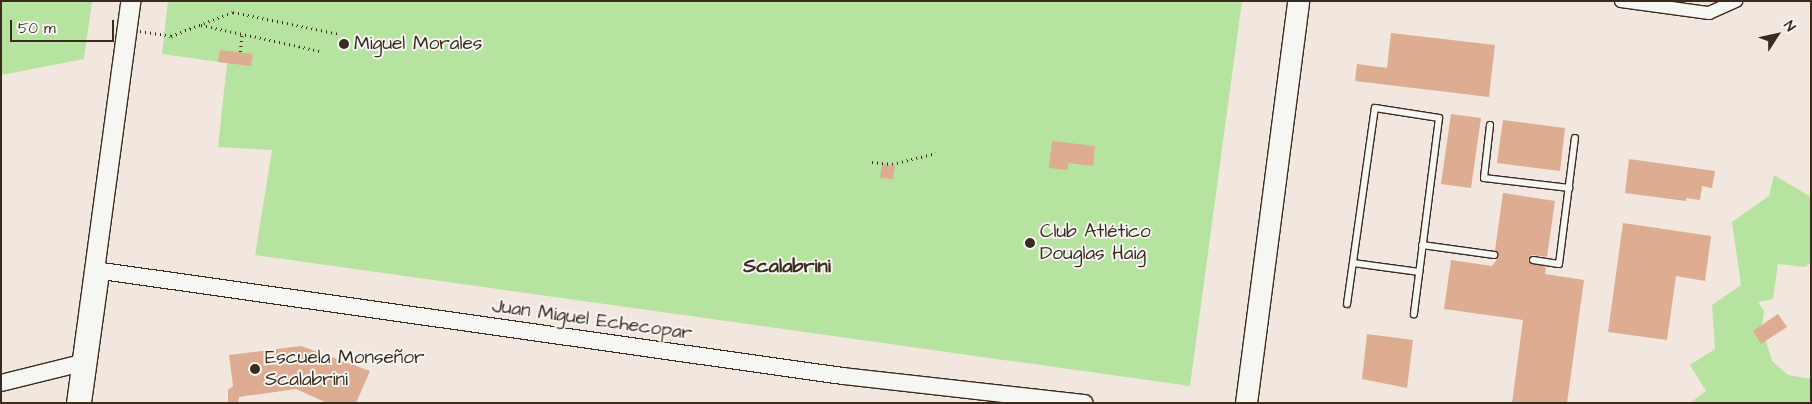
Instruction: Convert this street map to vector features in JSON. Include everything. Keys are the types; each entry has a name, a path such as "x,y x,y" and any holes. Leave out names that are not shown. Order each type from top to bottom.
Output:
{"main road":[{"path":"76,403 100,271 130,1"},
{"path":"1246,403 1298,1"}],"street":[{"path":"1621,1 1709,13 1736,1"},
{"name":"Juan Miguel Echecopar","path":"100,271 843,376 1084,403"},
{"path":"1,383 82,363"}],"lane":[{"path":"1347,304 1374,108 1439,118 1414,314"},
{"path":"1490,125 1484,178 1569,188"},
{"path":"1533,260 1559,264 1575,138"},
{"path":"1422,245 1494,255"},
{"path":"1353,263 1419,272"},
{"path":"88,403 100,271"}],"path":[{"path":"126,30 172,36 233,12 339,34"},
{"path":"199,25 320,50"},
{"path":"240,52 242,34"},
{"path":"872,162 892,164 936,153"}],"green space":[{"path":"1,1 92,1 84,59 1,75"},
{"name":"Club Atlético Douglas Haig","path":"168,1 1242,1 1190,386 255,255 272,150 218,147 227,63 162,54"},
{"path":"1774,175 1811,197 1811,262 1805,267 1778,264 1773,299 1758,302 1764,311 1762,328 1772,361 1788,375 1811,379 1811,403 1690,403 1706,391 1690,365 1715,349 1712,305 1741,285 1732,222 1769,196"}],"building":[{"path":"1391,33 1495,45 1489,97 1355,81 1357,64 1387,68"},
{"path":"220,50 253,54 251,66 218,62"},
{"path":"1451,114 1481,118 1471,188 1441,184"},
{"path":"1503,120 1565,128 1560,171 1497,163"},
{"path":"1052,141 1095,146 1093,166 1068,163 1068,170 1049,168"},
{"path":"1629,159 1715,171 1712,188 1702,186 1700,200 1686,198 1686,201 1625,193"},
{"path":"882,164 895,166 893,179 880,178"},
{"path":"1503,193 1555,201 1547,257 1532,255 1528,261 1546,267 1545,274 1584,280 1567,403 1512,403 1523,320 1444,309 1451,260 1492,266 1498,258 1495,250"},
{"path":"1623,223 1711,236 1705,281 1676,276 1667,340 1608,332"},
{"path":"1778,314 1787,327 1761,344 1753,331"},
{"path":"1367,334 1413,340 1407,388 1362,379"},
{"path":"301,346 370,371 356,403 327,403 296,389 239,397 238,403 228,403 228,390 233,386 229,355"}],"place":[{"name":"Miguel Morales","path":"344,44"},
{"name":"Club Atlético Douglas Haig","path":"1030,243"},
{"name":"Escuela Monseñor Scalabrini","path":"255,369"}],"district":[{"name":"Scalabrini","path":"787,266"}]}
